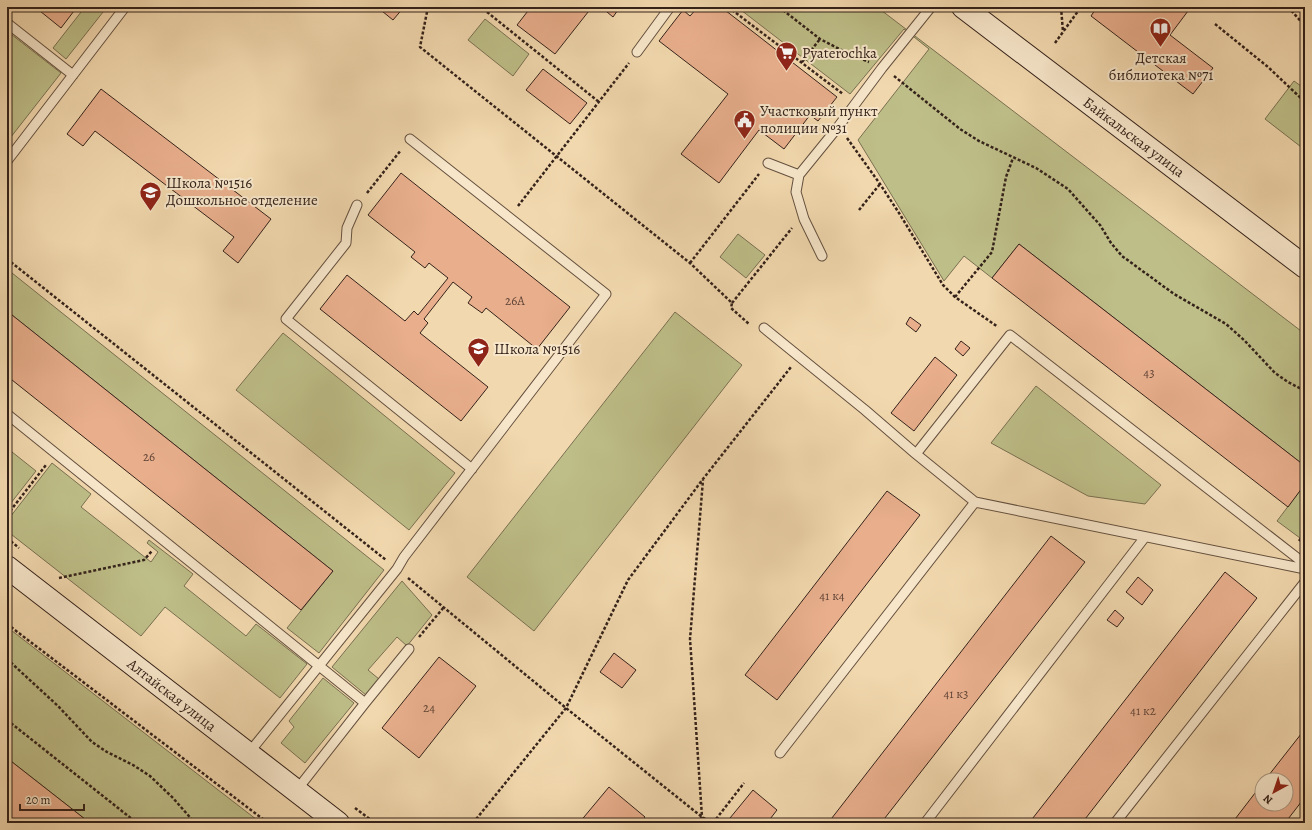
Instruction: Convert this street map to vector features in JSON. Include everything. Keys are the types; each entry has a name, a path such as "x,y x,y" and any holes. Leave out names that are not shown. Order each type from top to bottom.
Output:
{"street":[{"name":"Байкальская улица","path":"963,7 1305,267"},
{"name":"Алтайская улица","path":"7,567 338,823"}],"lane":[{"path":"7,161 125,7"},
{"path":"637,52 670,7"},
{"path":"822,256 803,215 796,192 799,175 838,126 854,103 931,7"},
{"path":"7,23 73,75"},
{"path":"248,754 270,718 319,665 396,569 606,294 410,139"},
{"path":"768,163 799,175"},
{"path":"357,205 347,228 346,243 286,319 472,469"},
{"path":"764,328 975,502 1305,569"},
{"path":"916,454 1010,335 1305,564"},
{"path":"7,414 365,703"},
{"path":"780,752 975,502"},
{"path":"925,823 1145,537"},
{"path":"1115,823 1305,582"},
{"path":"296,791 409,649"}],"path":[{"path":"428,7 420,47 690,264 732,303"},
{"path":"487,7 487,12 599,102"},
{"path":"728,7 854,103"},
{"path":"779,7 820,38 847,53 882,68 960,129 979,141 1036,168 1068,189 1100,225 1111,243 1122,256 1174,294 1226,324 1244,340 1275,373 1305,391"},
{"path":"1061,7 1063,32"},
{"path":"1055,43 1081,7"},
{"path":"1288,7 1305,26"},
{"path":"1215,24 1268,67 1305,102"},
{"path":"802,62 820,38"},
{"path":"510,218 637,52"},
{"path":"838,126 899,213 942,285 955,297 1010,335"},
{"path":"357,205 410,139"},
{"path":"955,297 992,252 1006,177 1013,158"},
{"path":"690,264 768,163"},
{"path":"859,210 880,184"},
{"path":"754,328 730,308 732,303 803,215"},
{"path":"7,259 444,607 566,708 702,817 713,823 744,783"},
{"path":"473,823 566,708 628,580 703,479 795,362"},
{"path":"7,514 56,453"},
{"path":"697,823 702,817 690,639 703,479"},
{"path":"59,578 144,560 162,539"},
{"path":"409,649 444,607"},
{"path":"7,624 268,823"},
{"path":"7,659 58,706 92,742 106,752 150,776 196,823"},
{"path":"7,720 137,823"}],"green space":[{"path":"85,7 107,7 66,59 53,48"},
{"path":"737,7 877,7 1305,334 1305,466 1019,244 992,278 964,256 944,281 858,140 929,49 904,29 850,94"},
{"path":"485,19 529,54 513,76 468,40"},
{"path":"7,31 61,73 7,142 7,108 9,105 7,103"},
{"path":"1294,81 1305,89 1305,150 1265,119"},
{"path":"738,234 765,255 746,278 720,257"},
{"path":"7,269 384,570 319,653 287,628 333,571 7,311"},
{"path":"675,312 742,365 534,631 467,577"},
{"path":"283,333 455,473 409,530 236,390"},
{"path":"1036,386 1161,485 1145,504 1088,496 991,443"},
{"path":"7,448 36,471 7,508"},
{"path":"52,463 91,494 81,507 151,562 158,552 147,543 149,540 193,574 184,586 246,636 256,624 307,664 280,698 165,607 141,636 7,531 7,521"},
{"path":"1305,484 1305,539 1300,538 1277,521"},
{"path":"402,581 432,615 407,646 397,637 368,670 379,679 366,695 332,667"},
{"path":"7,627 261,823 90,823 7,758"},
{"path":"323,678 354,703 305,763 281,743 294,727 289,721"}],"building":[{"path":"35,7 77,7 61,28"},
{"path":"377,7 404,7 393,20"},
{"path":"531,7 592,7 555,54 517,25"},
{"path":"601,7 620,7 613,17"},
{"path":"698,7 721,7 837,97 818,121 810,115 784,149 759,130 719,183 681,154 728,94 659,41 683,10 690,16"},
{"path":"1097,7 1191,7 1170,35 1213,68 1193,94 1091,16"},
{"path":"543,69 587,103 570,124 526,90"},
{"path":"101,89 271,219 238,263 223,251 234,237 95,131 83,146 67,134"},
{"path":"401,173 570,307 537,349 486,308 482,313 468,303 472,297 453,282 424,319 428,323 420,333 488,387 461,421 320,309 347,275 405,321 414,311 418,315 448,278 429,263 425,268 411,257 415,252 368,215"},
{"path":"1019,244 1305,466 1305,484 1288,507 992,278"},
{"path":"7,311 333,571 301,610 7,376"},
{"path":"910,317 921,325 916,332 906,324"},
{"path":"961,341 970,348 963,356 955,349"},
{"path":"935,357 957,375 914,431 891,413"},
{"path":"887,491 920,515 777,700 745,675"},
{"path":"1051,536 1085,562 881,823 828,823"},
{"path":"1225,572 1257,598 1082,823 1029,823"},
{"path":"1138,577 1153,590 1142,605 1126,592"},
{"path":"1115,610 1124,618 1117,627 1107,620"},
{"path":"614,653 636,670 622,688 600,672"},
{"path":"439,657 476,686 419,758 382,728"},
{"path":"1305,729 1305,797 1294,811 1294,772 1271,772"},
{"path":"7,758 90,823 17,823 7,815"},
{"path":"609,787 645,817 640,823 579,823"},
{"path":"753,790 777,810 767,823 736,823 730,818"},
{"path":"1254,794 1254,812 1293,812 1285,823 1232,823"}],"place":[{"name":"Детская библиотека №71","path":"1161,48"},
{"name":"Pyaterochka","path":"787,72"},
{"name":"Участковый пункт полиции №31","path":"745,140"},
{"name":"Школа №1516 Дошкольное отделение","path":"151,212"},
{"name":"Школа №1516","path":"478,368"}]}
